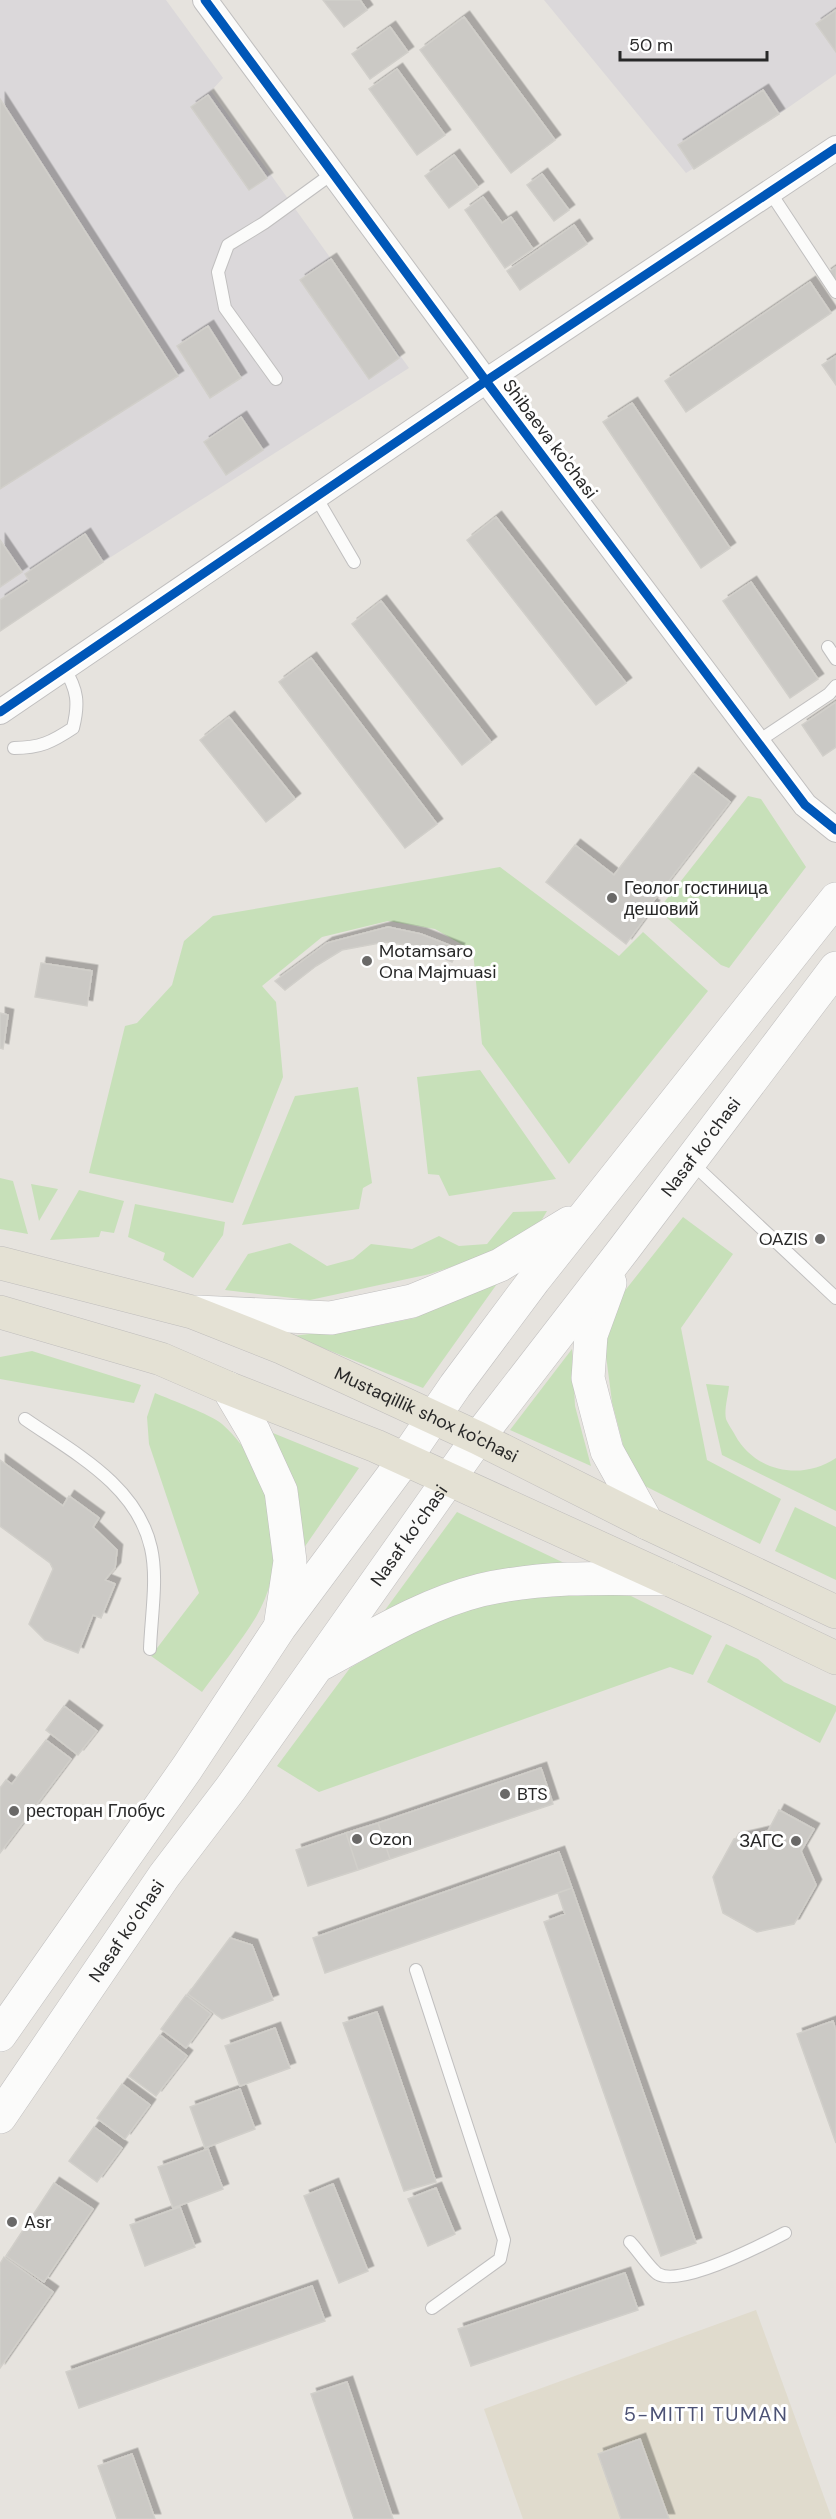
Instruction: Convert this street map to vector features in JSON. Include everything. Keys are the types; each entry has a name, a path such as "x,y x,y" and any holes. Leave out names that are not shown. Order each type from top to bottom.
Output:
{"main road":[{"path":"0,2035 187,1768 280,1627 534,1280 836,899"},
{"name":"Nasaf ko‘chasi","path":"0,2117 164,1876 231,1788 478,1438 836,968"},
{"path":"192,1312 331,1318 412,1301 500,1265 591,1210"},
{"path":"624,1249 598,1310 591,1335 588,1378 607,1451 647,1523"},
{"name":"Mustaqillik shox ko'chasi","path":"0,1263 192,1312 283,1348 478,1438 647,1523 836,1612"},
{"path":"0,1312 161,1359 405,1459 836,1658"},
{"path":"228,1388 254,1432 281,1491 290,1561 280,1627"},
{"path":"318,1665 436,1606 480,1591 549,1580 668,1579"},
{"path":"187,1768 231,1788"}],"street":[{"name":"Shibaeva ko'chasi","path":"206,0 486,381 804,805 836,830"},
{"path":"0,712 486,381 836,148"}],"lane":[{"path":"276,379 225,308 218,272 228,245 264,223 333,173"},
{"path":"770,192 836,292"},
{"path":"316,497 354,562"},
{"path":"828,647 836,659"},
{"path":"14,748 29,748 52,742 73,728 78,711 75,684 64,668"},
{"path":"757,742 829,694 836,686"},
{"path":"690,1161 836,1298"},
{"path":"25,1419 102,1473 133,1504 151,1547 153,1578 150,1649"},
{"path":"416,1970 504,2240 500,2259 432,2308"},
{"path":"630,2242 658,2274 674,2277 731,2260 785,2233"}],"shaded area":[{"path":"0,0 166,0 223,78 211,91 409,368 103,562 0,631"},
{"path":"544,0 836,0 836,74 779,114 686,173"},
{"path":"756,2310 832,2519 523,2519 484,2409"}],"green space":[{"path":"748,796 761,799 806,867 729,968 721,965 658,910"},
{"path":"500,867 619,956 643,932 708,991 569,1164 482,1044 473,951 435,929 388,921 322,937 262,986 276,1002 283,1077 233,1203 89,1173 125,1026 137,1023 172,985 184,941 213,916"},
{"path":"480,1070 556,1179 449,1196 439,1175 428,1174 417,1077"},
{"path":"358,1087 372,1183 363,1188 359,1209 242,1225 295,1096"},
{"path":"0,1178 13,1181 28,1234 0,1229"},
{"path":"31,1184 58,1189 39,1221"},
{"path":"79,1190 124,1201 114,1233 101,1231 99,1237 50,1240"},
{"path":"135,1204 225,1222 223,1235 193,1278 163,1260 165,1253 128,1237"},
{"path":"547,1211 534,1233 504,1249 430,1274 310,1300 225,1290 248,1254 290,1243 327,1266 353,1259 371,1244 412,1249 439,1236 459,1246 487,1244 513,1212"},
{"path":"683,1217 733,1254 681,1328 707,1460 781,1499 760,1544 645,1486 626,1456 612,1402 604,1340 616,1302"},
{"path":"504,1274 423,1388 293,1336 381,1325 415,1318"},
{"path":"572,1349 575,1406 591,1466 510,1430"},
{"path":"32,1351 141,1385 134,1403 0,1379 0,1357"},
{"path":"706,1384 729,1386 726,1419 744,1448 767,1465 794,1471 823,1465 836,1458 836,1511 722,1455"},
{"path":"155,1393 222,1424 240,1443 255,1466 266,1490 273,1515 274,1567 267,1593 250,1627 202,1692 151,1656 199,1593 149,1444 147,1417"},
{"path":"263,1429 359,1468 297,1558"},
{"path":"795,1507 836,1527 836,1580 775,1551"},
{"path":"457,1512 579,1570 377,1621"},
{"path":"584,1592 631,1596 712,1636 693,1675 670,1667 319,1792 277,1766 350,1668 406,1635 467,1607 525,1594"},
{"path":"726,1644 758,1659 784,1682 836,1706 836,1711 820,1743 707,1682"}],"building":[{"path":"323,0 360,0 367,10 344,27"},
{"path":"836,10 836,52 816,24"},
{"path":"464,17 555,140 511,173 420,50"},
{"path":"390,27 408,52 370,79 352,54"},
{"path":"397,69 445,135 417,155 369,89"},
{"path":"763,90 779,114 694,169 678,145"},
{"path":"208,95 267,178 249,190 191,107"},
{"path":"0,99 178,376 0,489"},
{"path":"454,155 478,187 449,208 425,176"},
{"path":"542,174 569,210 554,221 527,185"},
{"path":"483,197 502,223 511,217 533,249 505,268 465,210"},
{"path":"574,225 587,244 520,290 507,271"},
{"path":"331,259 399,358 369,379 300,280"},
{"path":"836,267 836,288 826,274"},
{"path":"810,282 831,313 686,412 665,381"},
{"path":"208,326 241,378 210,398 177,346"},
{"path":"836,356 836,385 822,365"},
{"path":"632,403 730,548 701,568 603,422"},
{"path":"241,417 263,450 226,475 204,442"},
{"path":"496,517 626,683 596,705 467,540"},
{"path":"85,534 103,562 0,631 0,600 29,581 25,574"},
{"path":"0,540 22,572 0,587"},
{"path":"751,582 818,679 790,698 723,601"},
{"path":"381,601 491,742 462,765 352,624"},
{"path":"311,658 437,824 405,848 279,682"},
{"path":"836,702 836,747 823,756 802,725"},
{"path":"229,717 295,799 266,822 200,740"},
{"path":"693,773 730,802 651,904 654,906 626,944 546,882 575,845 614,875"},
{"path":"388,927 421,934 459,949 452,962 418,947 385,942 342,950 316,966 285,990 275,981 327,943"},
{"path":"41,963 92,971 87,1006 35,997"},
{"path":"0,1013 8,1015 3,1049 0,1048"},
{"path":"0,1460 63,1506 69,1496 99,1518 93,1527 117,1550 115,1568 105,1580 115,1584 101,1618 93,1615 78,1653 45,1640 29,1624 53,1569 50,1563 0,1526"},
{"path":"64,1706 97,1731 78,1755 46,1730"},
{"path":"46,1740 71,1759 0,1853 0,1788 6,1780 12,1784"},
{"path":"541,1768 553,1804 390,1859 378,1823"},
{"path":"779,1810 814,1829 801,1851 816,1885 794,1924 757,1932 723,1913 713,1877 734,1839 768,1831"},
{"path":"378,1823 390,1859 358,1870 346,1833"},
{"path":"346,1833 358,1870 308,1886 296,1850"},
{"path":"559,1852 572,1888 325,1973 313,1938"},
{"path":"572,1888 696,2243 661,2256 544,1922 565,1914 558,1893"},
{"path":"230,1938 252,1945 273,2000 222,2019 188,1994"},
{"path":"186,1995 211,2014 186,2048 161,2029"},
{"path":"377,2012 436,2182 404,2191 343,2023"},
{"path":"833,2021 836,2031 836,2143 797,2034"},
{"path":"275,2028 290,2068 240,2086 225,2046"},
{"path":"160,2035 187,2056 156,2096 129,2076"},
{"path":"122,2084 150,2105 125,2139 97,2118"},
{"path":"240,2089 255,2129 205,2148 190,2107"},
{"path":"94,2127 122,2148 97,2182 69,2161"},
{"path":"208,2149 223,2189 173,2208 158,2167"},
{"path":"54,2183 93,2209 44,2282 6,2256"},
{"path":"333,2184 368,2271 339,2283 304,2196"},
{"path":"436,2188 455,2234 428,2246 408,2199"},
{"path":"180,2207 195,2247 145,2266 130,2225"},
{"path":"4,2257 53,2292 0,2368 0,2264"},
{"path":"625,2273 638,2310 471,2366 458,2329"},
{"path":"312,2286 325,2321 79,2408 66,2372"},
{"path":"347,2382 393,2519 354,2519 311,2394"},
{"path":"640,2439 669,2519 621,2519 598,2454"},
{"path":"132,2454 155,2519 117,2519 98,2466"}],"cycle path":[{"path":"205,0 486,381 805,805 836,830"},
{"path":"0,712 486,381 836,148"}],"place":[{"name":"Геолог гостиница дешовий","path":"612,898"},
{"name":"Motamsaro Ona Majmuasi","path":"367,961"},
{"name":"OAZIS","path":"820,1239"},
{"name":"BTS","path":"505,1794"},
{"name":"ресторан Глобус","path":"14,1811"},
{"name":"Ozon","path":"357,1839"},
{"name":"ЗАГС","path":"796,1841"},
{"name":"Asr","path":"12,2222"}],"district":[{"name":"5-MITTI TUMAN","path":"706,2414"}]}
